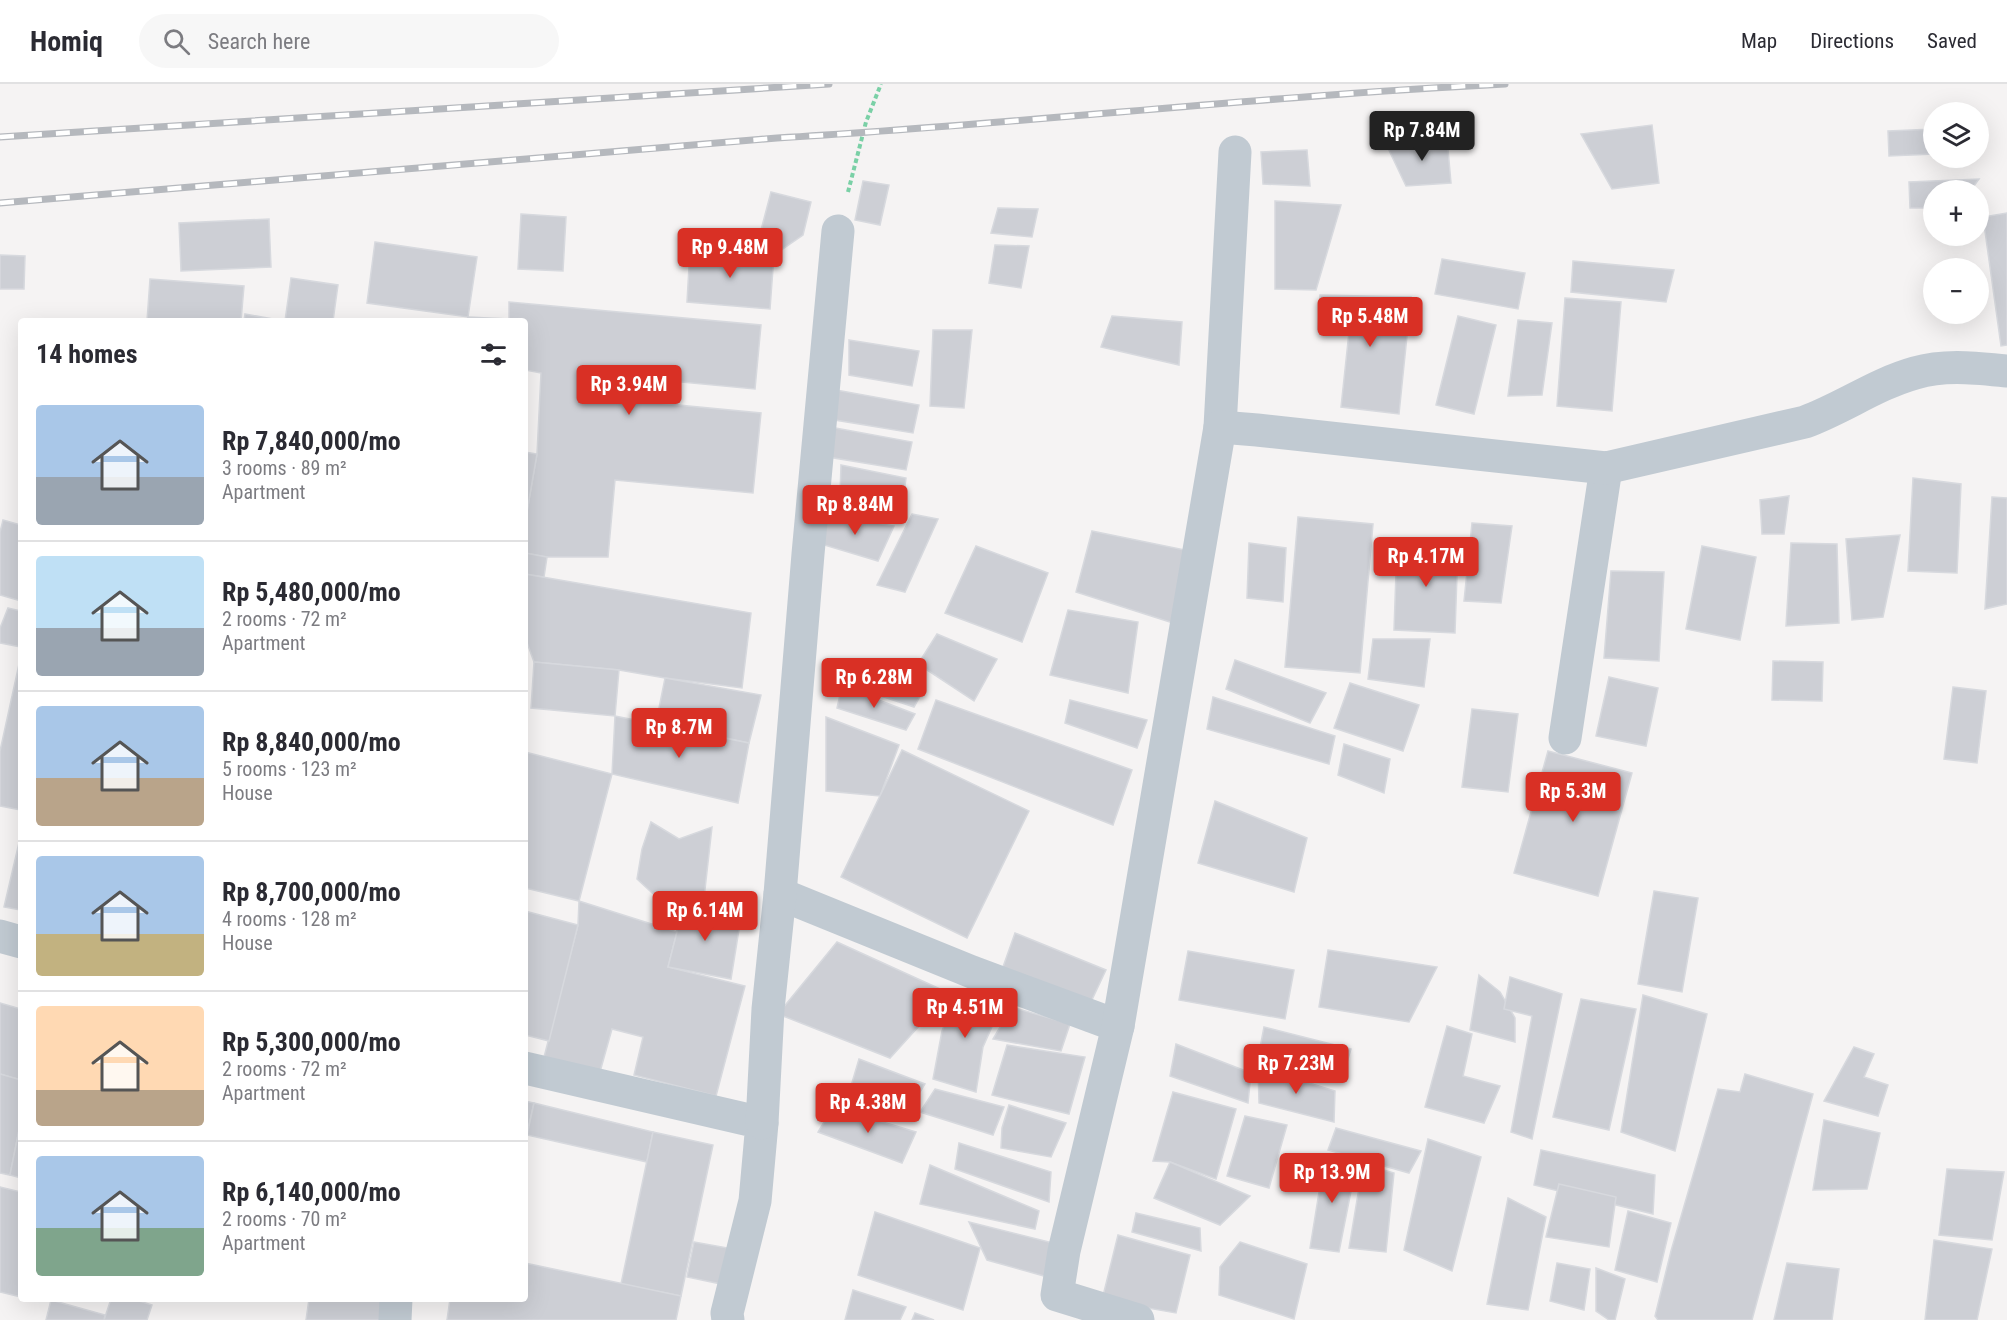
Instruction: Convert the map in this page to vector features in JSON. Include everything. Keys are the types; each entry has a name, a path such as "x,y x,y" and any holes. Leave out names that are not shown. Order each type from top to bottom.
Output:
{"street":[{"path":"1138,1320 1053,1307 1064,1251 1118,1026 1220,427 1235,152"},
{"path":"728,1320 727,1313 755,1201 736,1117 768,1009 838,231"},
{"path":"1220,427 1257,429 1606,468 1805,422 1827,414 1874,389 1916,373 1954,367 2007,371"},
{"path":"1565,738 1606,468"},
{"path":"780,894 972,972 1118,1026"},
{"path":"0,936 18,941"},
{"path":"528,1069 736,1117"},
{"path":"395,1320 396,1302"}],"path":[{"path":"838,231 866,122 881,84"}],"building":[{"path":"1652,125 1659,183 1612,189 1581,134"},
{"path":"1923,129 1923,154 1889,156 1888,131"},
{"path":"1447,138 1451,183 1406,186 1386,144"},
{"path":"1307,150 1310,186 1263,184 1261,152"},
{"path":"863,181 889,185 880,225 855,220"},
{"path":"1923,181 1923,208 1910,208 1909,182"},
{"path":"771,192 811,202 803,235 774,255 761,230"},
{"path":"1275,201 1341,205 1316,290 1275,289"},
{"path":"998,208 1038,209 1032,237 991,233"},
{"path":"2007,213 2007,345 2001,346 1987,246 1989,246 1989,216"},
{"path":"521,214 566,217 563,271 518,269"},
{"path":"269,219 271,267 181,271 179,223"},
{"path":"375,242 477,257 468,317 367,303"},
{"path":"995,245 1029,246 1021,288 989,283"},
{"path":"690,249 774,255 770,309 687,302"},
{"path":"0,255 25,256 24,289 0,289"},
{"path":"1442,259 1525,273 1518,309 1435,294"},
{"path":"1573,261 1674,270 1666,302 1571,292"},
{"path":"291,278 338,285 333,318 285,318"},
{"path":"150,279 244,286 241,318 147,318"},
{"path":"1320,295 1411,297 1399,414 1341,407 1349,332 1318,329"},
{"path":"1565,298 1621,302 1612,411 1557,406"},
{"path":"509,302 761,325 755,389 618,376 616,399 761,413 753,493 615,480 608,557 547,557 528,554 528,506 537,454 541,373 528,371 528,318 509,318"},
{"path":"245,314 267,318 244,318"},
{"path":"1112,316 1182,322 1179,365 1101,347"},
{"path":"1458,316 1496,325 1474,414 1436,405"},
{"path":"1518,320 1552,323 1542,395 1508,396"},
{"path":"933,330 972,330 964,408 930,406"},
{"path":"849,340 919,351 912,386 849,375"},
{"path":"836,390 919,405 913,433 835,420"},
{"path":"830,427 912,442 906,470 828,457"},
{"path":"528,452 537,454 528,506"},
{"path":"841,465 906,478 902,508 840,495"},
{"path":"1913,478 1961,484 1957,573 1908,571"},
{"path":"1789,496 1784,534 1762,534 1760,500"},
{"path":"1992,497 2007,498 2007,604 1985,609"},
{"path":"821,514 894,526 878,561 821,544"},
{"path":"912,514 938,519 905,592 877,585"},
{"path":"1298,517 1373,524 1360,673 1285,667"},
{"path":"3,520 18,524 18,600 0,595 0,532"},
{"path":"1472,523 1512,526 1501,603 1464,601"},
{"path":"1092,531 1190,551 1173,623 1076,592"},
{"path":"1900,535 1883,617 1852,620 1846,539"},
{"path":"1249,543 1286,548 1283,602 1247,598"},
{"path":"1791,543 1837,544 1839,623 1786,626"},
{"path":"1397,544 1458,546 1455,633 1394,630"},
{"path":"976,546 1048,573 1022,642 945,613"},
{"path":"1702,546 1756,557 1740,640 1686,629"},
{"path":"528,554 547,557 544,577 528,574"},
{"path":"1611,571 1664,572 1659,661 1604,658"},
{"path":"528,575 751,613 742,688 619,670 534,662 528,645"},
{"path":"8,608 18,610 18,646 0,643 0,628"},
{"path":"1068,610 1138,622 1128,693 1050,675"},
{"path":"937,634 997,659 974,701 918,664"},
{"path":"1373,639 1430,639 1424,687 1368,679"},
{"path":"1235,660 1326,693 1310,723 1226,689"},
{"path":"1773,661 1823,662 1822,701 1772,700"},
{"path":"534,662 619,670 615,716 531,708"},
{"path":"850,662 923,691 914,707 845,684"},
{"path":"18,669 18,809 0,806 0,751"},
{"path":"1609,677 1658,688 1646,746 1596,736"},
{"path":"665,678 761,695 749,743 656,723"},
{"path":"1350,683 1419,705 1403,751 1334,728"},
{"path":"842,686 915,714 906,730 837,708"},
{"path":"1953,687 1986,691 1977,763 1944,759"},
{"path":"1213,697 1335,736 1329,764 1207,729"},
{"path":"936,700 1132,770 1113,825 918,749"},
{"path":"1070,700 1147,720 1137,748 1065,723"},
{"path":"1472,709 1518,714 1508,792 1462,787"},
{"path":"615,716 749,743 738,803 612,774"},
{"path":"826,717 899,745 880,796 826,791"},
{"path":"1344,744 1390,759 1384,793 1338,775"},
{"path":"902,750 1029,811 967,938 841,877"},
{"path":"1548,751 1632,773 1598,896 1514,873"},
{"path":"528,753 612,774 579,901 528,889"},
{"path":"1215,801 1307,838 1294,892 1198,863"},
{"path":"651,822 679,839 712,827 704,898 662,902 637,879 642,849"},
{"path":"18,847 18,909 4,907"},
{"path":"1654,891 1698,898 1682,992 1638,984"},
{"path":"579,901 677,932 668,967 745,986 716,1096 634,1075 643,1037 612,1029 598,1079 542,1065 578,925"},
{"path":"675,906 741,917 731,979 668,967 677,932"},
{"path":"528,912 578,925 549,1041 528,1036"},
{"path":"1015,933 1106,970 1089,1006 998,981"},
{"path":"837,942 949,993 890,1058 778,1014"},
{"path":"1328,950 1437,967 1409,1022 1319,1007"},
{"path":"1188,951 1294,970 1285,1019 1179,1000"},
{"path":"1479,975 1500,992 1515,1018 1515,1042 1470,1030"},
{"path":"1510,977 1562,994 1532,1139 1511,1132 1532,1016 1504,1009"},
{"path":"959,989 1003,1002 983,1047 976,1092 933,1079 942,1031"},
{"path":"1643,995 1707,1014 1675,1151 1621,1132"},
{"path":"1581,999 1636,1009 1609,1130 1553,1117"},
{"path":"0,1003 18,1008 18,1079 0,1074"},
{"path":"1012,1007 1070,1024 1061,1051 993,1039"},
{"path":"1447,1026 1472,1034 1463,1076 1500,1086 1484,1123 1425,1107"},
{"path":"1264,1027 1351,1049 1341,1082 1258,1058"},
{"path":"1176,1044 1251,1073 1248,1103 1170,1076"},
{"path":"1007,1045 1085,1057 1069,1114 992,1095"},
{"path":"1854,1047 1874,1054 1864,1077 1888,1085 1878,1116 1824,1101"},
{"path":"859,1059 925,1084 906,1115 848,1096"},
{"path":"1258,1067 1335,1091 1334,1122 1259,1103"},
{"path":"0,1074 18,1079 18,1135 10,1175 0,1173"},
{"path":"1745,1074 1813,1094 1752,1320 1658,1320 1655,1316 1671,1251 1718,1089 1740,1092"},
{"path":"935,1089 1004,1107 993,1135 920,1112"},
{"path":"1173,1092 1236,1109 1216,1179 1170,1162 1153,1161"},
{"path":"528,1102 534,1103 528,1129"},
{"path":"534,1103 653,1132 647,1162 528,1135"},
{"path":"1009,1105 1066,1123 1051,1157 1001,1148 1002,1128"},
{"path":"833,1107 916,1132 902,1163 818,1132"},
{"path":"1245,1116 1287,1125 1269,1188 1227,1176"},
{"path":"1824,1120 1880,1133 1867,1189 1813,1190"},
{"path":"1336,1128 1421,1151 1409,1173 1328,1150"},
{"path":"653,1132 713,1145 681,1296 621,1284"},
{"path":"18,1135 18,1177 10,1175"},
{"path":"1428,1139 1481,1157 1452,1271 1404,1250"},
{"path":"959,1143 1051,1172 1049,1202 955,1169"},
{"path":"1541,1150 1655,1175 1653,1214 1534,1185"},
{"path":"1325,1155 1356,1166 1339,1252 1310,1248"},
{"path":"1170,1162 1250,1196 1220,1225 1154,1198"},
{"path":"1363,1164 1394,1173 1386,1252 1349,1248"},
{"path":"930,1165 1039,1211 1035,1229 920,1204"},
{"path":"1947,1169 2004,1172 1992,1240 1939,1235"},
{"path":"1559,1184 1616,1197 1609,1247 1546,1237"},
{"path":"0,1187 18,1191 18,1296 0,1292"},
{"path":"1508,1198 1546,1217 1528,1310 1487,1304"},
{"path":"1628,1211 1671,1223 1657,1282 1615,1270"},
{"path":"875,1212 980,1248 963,1310 858,1275"},
{"path":"1136,1213 1200,1228 1201,1251 1132,1232"},
{"path":"969,1222 1061,1245 1051,1278 987,1260"},
{"path":"1118,1235 1190,1255 1176,1313 1102,1300"},
{"path":"1934,1240 1992,1249 1977,1320 1925,1320"},
{"path":"694,1242 728,1248 721,1284 687,1277"},
{"path":"1240,1242 1307,1264 1294,1319 1219,1295 1220,1267"},
{"path":"1557,1263 1590,1269 1584,1310 1550,1301"},
{"path":"1787,1263 1839,1269 1832,1320 1774,1320"},
{"path":"528,1264 681,1296 676,1320 447,1320 450,1302 528,1302"},
{"path":"1596,1268 1625,1279 1615,1320 1609,1320 1596,1311"},
{"path":"853,1290 906,1307 900,1320 845,1320"},
{"path":"50,1302 105,1315 104,1320 46,1320"},
{"path":"110,1302 142,1302 152,1305 147,1320 104,1320"},
{"path":"309,1302 383,1302 381,1320 306,1320"},
{"path":"915,1313 934,1320 912,1320"}],"railway":[{"path":"0,137 829,84"},
{"path":"0,203 777,138 1505,84"}]}
